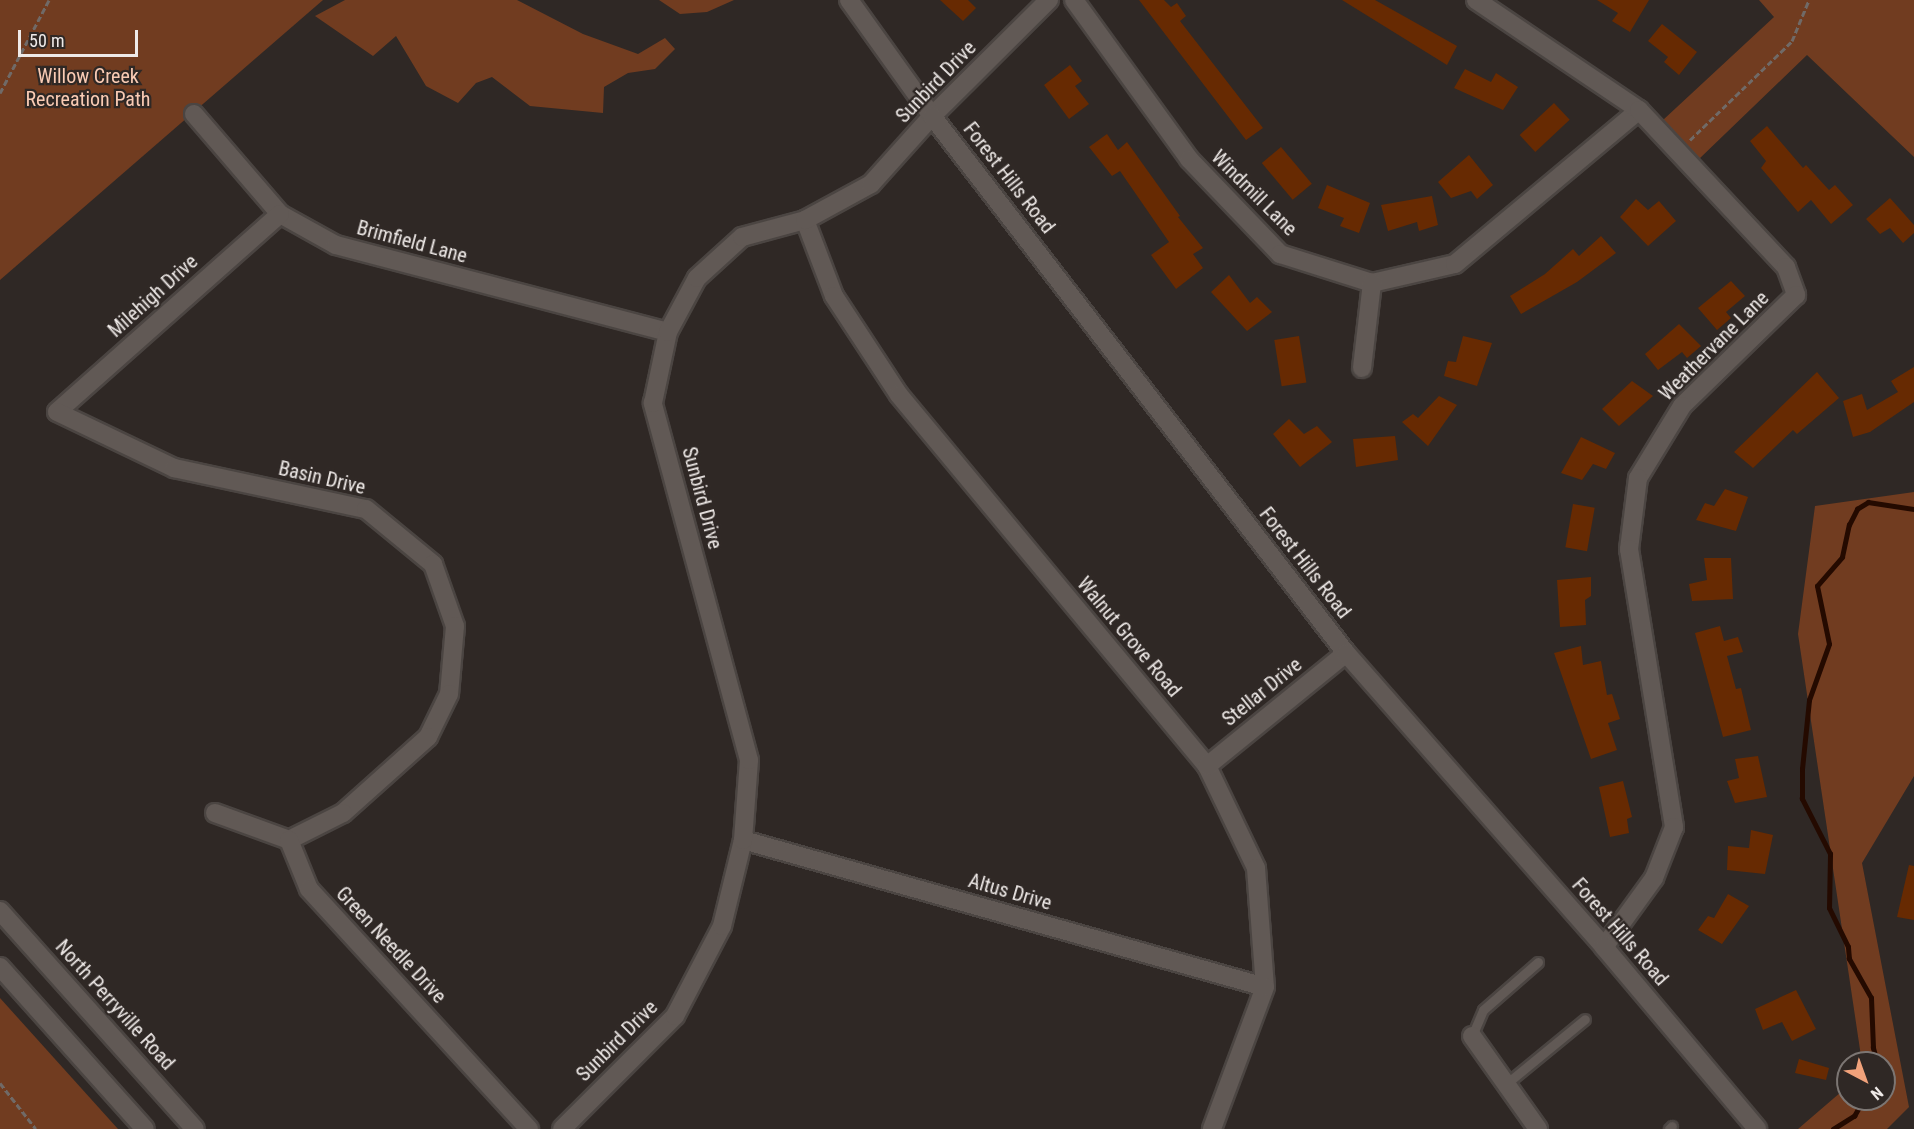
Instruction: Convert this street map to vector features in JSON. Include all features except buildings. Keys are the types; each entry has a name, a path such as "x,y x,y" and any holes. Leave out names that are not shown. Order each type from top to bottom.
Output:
{"street":[{"name":"Forest Hills Road","path":"849,0 932,116 1346,653 1604,947 1757,1129"},
{"name":"Sunbird Drive","path":"562,1129 675,1017 722,926 743,840 749,760 653,403 668,332 697,278 742,237 805,220 871,184 932,116 1049,0"},
{"name":"Windmill Lane","path":"1074,0 1189,159 1280,254 1372,283"},
{"name":"Weathervane Lane","path":"1476,0 1639,110 1786,267 1796,295 1682,406 1638,478 1629,549 1674,827 1654,878 1604,947"},
{"path":"1362,368 1372,283 1455,264 1639,110"},
{"name":"Brimfield Lane","path":"194,114 280,214 336,245 668,332"},
{"name":"Milehigh Drive","path":"57,412 280,214"},
{"name":"Walnut Grove Road","path":"805,220 834,296 899,395 1207,766 1256,868 1265,987 1212,1129"},
{"name":"Basin Drive","path":"57,412 174,468 366,509 434,564 455,626 449,694 428,737 343,813 289,840"},
{"name":"Stellar Drive","path":"1207,766 1346,653"},
{"path":"215,813 289,840"},
{"name":"Green Needle Drive","path":"289,840 309,889 529,1129"},
{"name":"Altus Drive","path":"743,840 1265,987"},
{"name":"North Perryville Road","path":"0,911 195,1129"},
{"path":"0,967 145,1129"},
{"path":"1472,1036 1538,1129"}],"lane":[{"path":"1472,1036 1483,1010 1538,962"},
{"path":"1506,1084 1585,1019"}],"path":[{"path":"0,93 49,0"},
{"path":"1678,152 1792,40 1809,0"},
{"path":"0,1083 36,1129"}],"green space":[{"name":"Willow Creek Recreation Path","path":"0,0 323,0 0,280"},
{"path":"345,0 517,0 583,34 638,54 665,38 675,49 655,69 628,73 604,87 603,113 530,106 492,77 476,83 458,103 426,86 396,36 373,56 315,16"},
{"path":"659,0 734,0 707,12 680,14"},
{"path":"1759,0 1914,0 1914,157 1807,55 1698,160 1663,120 1774,17"},
{"path":"1914,492 1914,776 1862,863 1909,1107 1887,1129 1798,1129 1836,1096 1836,1111 1896,1111 1896,1051 1860,1051 1798,634 1815,506"},
{"path":"0,998 118,1129 0,1129"}],"waterway":[{"path":"1874,1051 1871,998 1849,959 1848,947 1829,908 1830,854 1802,799 1802,769 1809,700 1829,644 1817,586 1842,557 1849,525 1857,509 1868,502 1914,509"},
{"path":"1833,1129 1854,1116 1857,1111"}]}
